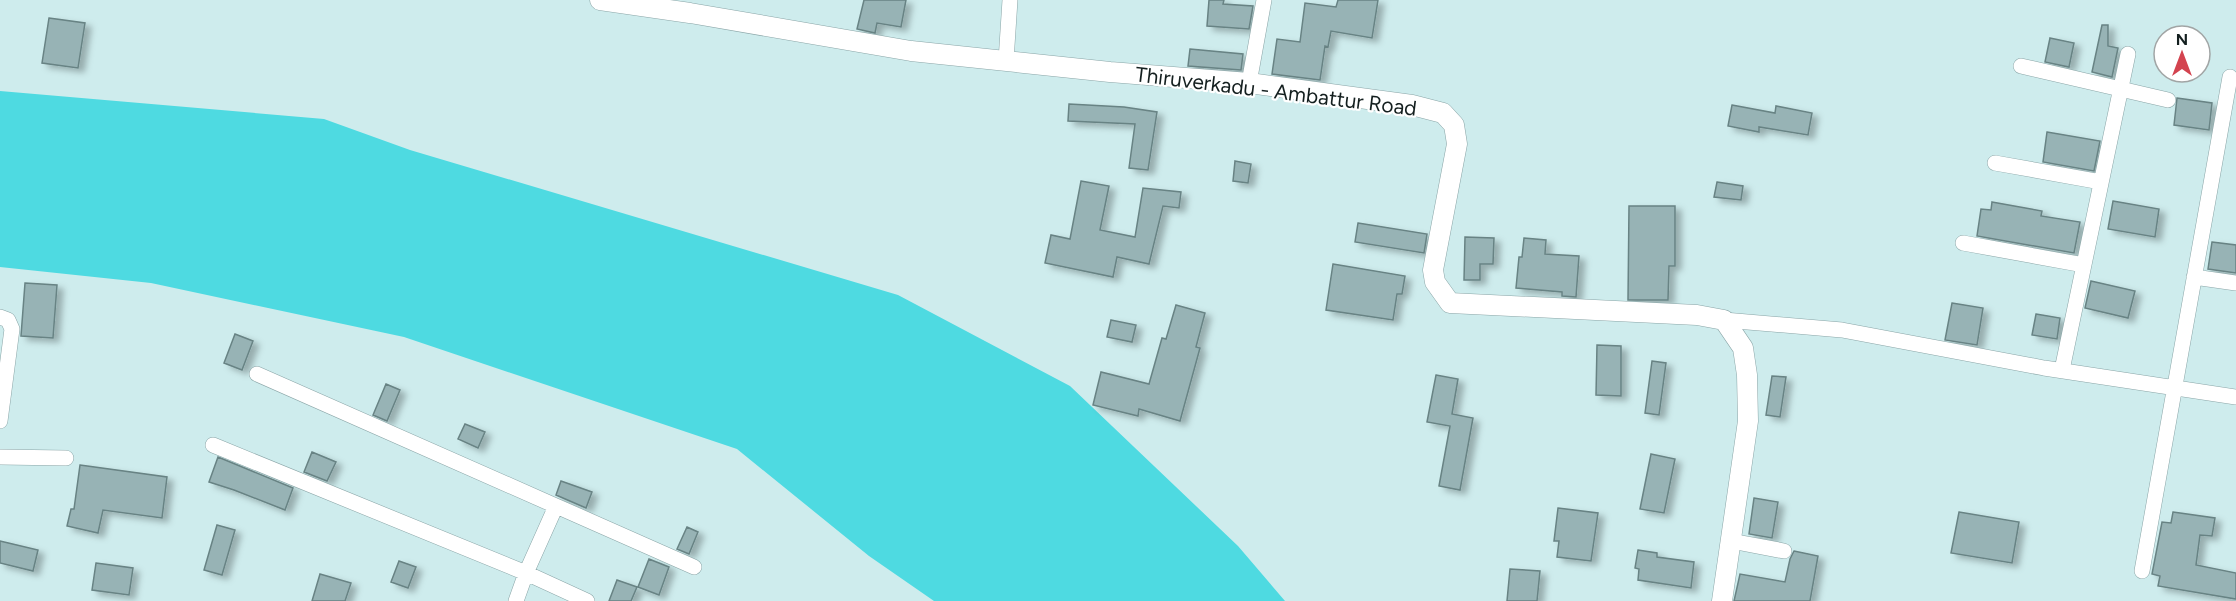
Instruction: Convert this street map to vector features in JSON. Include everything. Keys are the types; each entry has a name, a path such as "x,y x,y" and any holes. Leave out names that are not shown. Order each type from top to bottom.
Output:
{"main road":[{"name":"Thiruverkadu - Ambattur Road","path":"600,0 634,2 911,51 1249,83 1412,105 1443,113 1454,125 1457,144 1433,270 1435,282 1450,303 1697,315 1724,320"},
{"path":"1722,601 1748,421 1747,375 1743,348 1724,320"}],"street":[{"path":"1006,61 1010,0"},
{"path":"1249,83 1264,0"},
{"path":"2062,370 2128,54"},
{"path":"2021,66 2168,100"},
{"path":"2142,571 2230,77"},
{"path":"1995,163 2101,182"},
{"path":"1963,243 2084,265"},
{"path":"2194,277 2236,283"},
{"path":"0,317 8,320 12,329 0,421"},
{"path":"1724,320 1842,330 2062,370 2236,397"},
{"path":"257,374 694,567"},
{"path":"213,445 526,573 587,601"},
{"path":"0,457 66,458"},
{"path":"516,601 556,506"},
{"path":"1731,541 1784,551"}],"water":[{"path":"0,91 324,119 410,150 898,295 1070,386 1238,546 1285,601 934,601 869,556 737,449 404,337 151,283 0,267"}],"building":[{"path":"864,0 906,0 901,27 877,23 875,33 857,29"},
{"path":"1209,0 1224,0 1223,4 1253,6 1249,29 1207,26"},
{"path":"1338,0 1378,0 1372,38 1331,31 1328,47 1325,46 1320,80 1272,74 1277,39 1300,42 1305,3 1336,7"},
{"path":"49,18 85,23 78,68 42,63"},
{"path":"2102,25 2108,25 2108,46 2118,48 2112,77 2092,72"},
{"path":"2050,38 2074,43 2069,67 2045,62"},
{"path":"1190,49 1243,54 1241,70 1188,66"},
{"path":"2177,98 2212,103 2209,130 2174,125"},
{"path":"1069,104 1124,107 1157,112 1148,170 1129,168 1135,124 1068,121"},
{"path":"1732,105 1775,113 1776,106 1812,113 1808,135 1759,127 1759,132 1728,126"},
{"path":"2047,132 2100,141 2094,171 2043,162"},
{"path":"1235,161 1251,164 1248,183 1233,181"},
{"path":"1081,181 1109,186 1100,230 1135,237 1143,188 1181,192 1179,208 1163,206 1149,264 1117,257 1113,277 1045,263 1051,235 1070,239"},
{"path":"1717,182 1743,186 1741,200 1714,197"},
{"path":"2113,201 2159,209 2155,237 2108,229"},
{"path":"1992,202 2042,211 2041,216 2080,222 2074,253 1977,236 1981,209 1991,210"},
{"path":"1629,206 1675,206 1675,266 1669,266 1668,300 1628,300"},
{"path":"1358,223 1427,234 1424,253 1355,242"},
{"path":"1465,237 1494,238 1493,264 1480,264 1480,280 1464,280"},
{"path":"1524,238 1546,240 1545,254 1579,256 1576,297 1562,296 1562,292 1516,288 1519,257 1522,257"},
{"path":"2212,242 2236,245 2236,273 2208,269"},
{"path":"1333,264 1405,276 1402,294 1397,294 1393,320 1326,310"},
{"path":"2091,281 2135,291 2128,318 2085,308"},
{"path":"25,283 57,285 53,338 21,336"},
{"path":"1952,303 1983,308 1977,345 1945,340"},
{"path":"1176,305 1205,313 1196,347 1200,348 1180,421 1139,409 1138,416 1093,405 1101,372 1149,384 1162,338 1166,339"},
{"path":"2036,314 2060,318 2057,339 2032,335"},
{"path":"1111,320 1136,325 1132,342 1107,337"},
{"path":"235,334 253,341 242,370 224,363"},
{"path":"1597,345 1621,346 1621,396 1596,395"},
{"path":"1652,361 1666,363 1659,415 1645,413"},
{"path":"1436,375 1458,379 1452,414 1473,418 1460,490 1439,486 1450,426 1427,422"},
{"path":"1772,376 1786,377 1780,417 1766,415"},
{"path":"386,384 400,390 387,421 373,415"},
{"path":"465,424 485,432 478,448 458,439"},
{"path":"312,452 336,462 327,481 304,472"},
{"path":"1651,454 1675,459 1664,513 1640,509"},
{"path":"218,457 293,488 285,510 209,482"},
{"path":"80,465 167,477 162,518 103,510 98,533 67,526 71,509 74,509"},
{"path":"561,481 592,492 586,508 556,495"},
{"path":"1754,498 1778,502 1772,538 1749,534"},
{"path":"1558,508 1598,513 1591,561 1557,557 1559,541 1554,541"},
{"path":"1959,512 2019,522 2012,563 1951,553"},
{"path":"2173,512 2215,518 2212,536 2200,535 2196,565 2236,573 2236,599 2158,586 2160,576 2152,574 2162,522 2171,523"},
{"path":"217,525 235,530 222,575 204,570"},
{"path":"687,527 698,532 689,554 677,549"},
{"path":"0,541 38,550 33,571 0,563"},
{"path":"1638,550 1657,553 1657,557 1694,562 1691,588 1638,580 1639,569 1635,568"},
{"path":"1794,551 1818,556 1810,601 1734,601 1740,574 1785,582"},
{"path":"649,559 669,567 659,595 638,587"},
{"path":"399,561 416,567 408,588 391,582"},
{"path":"96,563 133,568 129,595 92,590"},
{"path":"1510,569 1540,571 1537,601 1507,601"},
{"path":"320,574 351,583 345,601 312,601"},
{"path":"617,580 637,587 631,601 609,601"}]}
